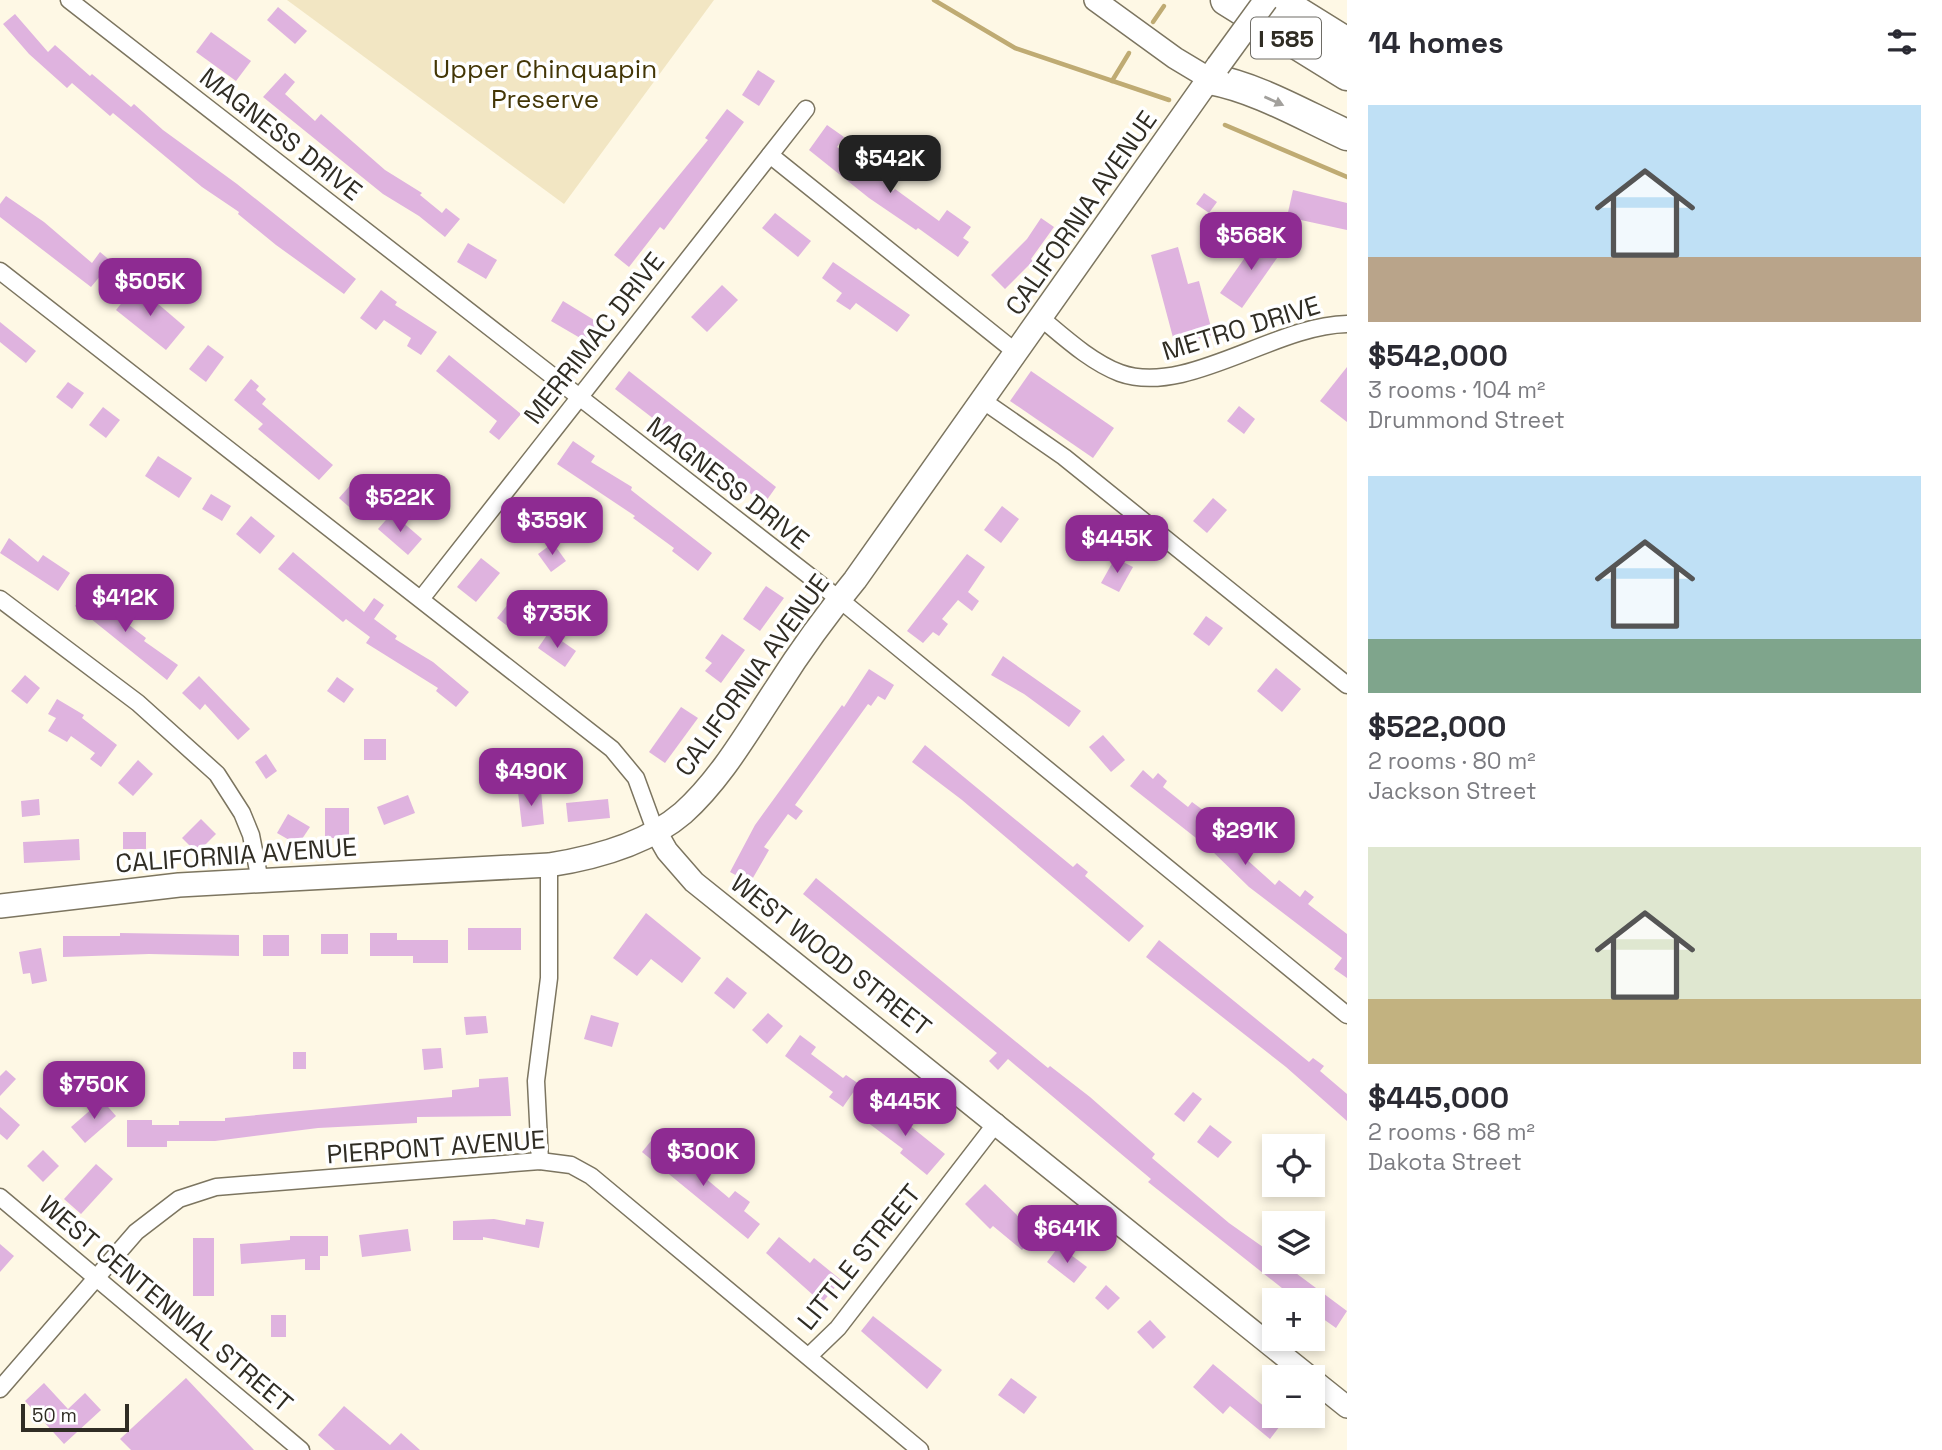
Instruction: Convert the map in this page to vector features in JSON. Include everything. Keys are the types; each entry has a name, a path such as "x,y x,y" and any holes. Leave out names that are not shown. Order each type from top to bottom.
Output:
{"highway":[{"name":"I 585","path":"1226,0 1347,75"},
{"name":"I 585","path":"1278,0 1347,43"},
{"path":"1214,72 1347,135"}],"main road":[{"name":"CALIFORNIA AVENUE","path":"0,906 99,892 549,865 601,854 655,831 682,814 706,788 1266,0"}],"street":[{"name":"MAGNESS DRIVE","path":"69,0 839,599 1347,1015"},
{"path":"1095,0 1175,58 1214,72"},
{"name":"MERRIMAC DRIVE","path":"421,598 806,109"},
{"path":"771,155 1017,352"},
{"path":"0,271 612,749 636,778 655,831"},
{"name":"METRO DRIVE","path":"1041,318 1101,363 1121,373 1142,378 1186,373 1308,329 1347,324"},
{"path":"982,400 1064,457 1347,685"},
{"path":"0,598 138,703 217,774 242,813 251,835 260,881"},
{"name":"WEST WOOD STREET","path":"655,831 667,851 694,882 997,1122 1295,1365"},
{"path":"540,1161 536,1081 549,978 549,865"},
{"name":"LITTLE STREET","path":"809,1356 838,1328 997,1122"},
{"name":"PIERPONT AVENUE","path":"0,1389 142,1227 163,1209 197,1192 216,1187 540,1161 571,1165 591,1176 920,1450"},
{"name":"WEST CENTENNIAL STREET","path":"0,1197 301,1450"},
{"name":"WEST WOOD STREET","path":"1325,1389 1347,1407"}],"green space":[{"name":"Upper Chinquapin Preserve","path":"287,0 714,0 564,204"}],"building":[{"path":"278,7 307,31 295,44 267,20"},
{"path":"15,14 48,52 55,45 90,76 92,74 131,107 134,104 163,130 237,184 356,279 344,294 276,245 238,214 239,212 202,187 113,113 110,116 72,83 67,88 29,54 3,24"},
{"path":"211,32 251,61 236,81 196,52"},
{"path":"758,70 775,81 759,106 742,95"},
{"path":"285,73 295,82 285,94 315,121 321,114 385,170 422,193 420,195 442,213 446,208 460,219 445,237 419,216 383,194 263,97"},
{"path":"727,109 744,122 664,230 660,227 629,267 614,255 708,140 705,138"},
{"path":"827,125 844,137 837,147 856,161 858,159 893,191 895,189 939,221 947,210 971,227 963,238 969,242 958,257 869,198 809,150"},
{"path":"1293,190 1347,203 1347,230 1287,217"},
{"path":"1204,193 1217,202 1209,213 1196,204"},
{"path":"6,196 44,222 92,263 100,252 112,262 91,287 0,217 0,204"},
{"path":"775,213 811,241 798,257 762,228"},
{"path":"1041,218 1054,227 1031,259 1033,261 1005,289 991,275 1027,239"},
{"path":"1260,236 1282,251 1242,308 1220,293"},
{"path":"468,243 497,260 486,279 457,262"},
{"path":"1178,247 1188,284 1199,281 1213,335 1175,345 1151,255"},
{"path":"833,262 910,315 897,332 856,303 850,310 836,301 842,293 822,278"},
{"path":"136,285 185,327 166,350 116,310"},
{"path":"722,285 738,300 707,332 691,317"},
{"path":"381,290 397,302 395,305 437,332 421,355 407,346 411,338 384,320 376,330 360,318"},
{"path":"563,301 599,323 587,342 551,321"},
{"path":"0,322 36,351 26,363 0,342"},
{"path":"208,345 224,357 206,382 189,369"},
{"path":"449,355 521,414 499,440 489,432 497,421 436,371"},
{"path":"1347,367 1347,422 1320,401"},
{"path":"629,371 776,487 764,504 615,389"},
{"path":"1031,371 1114,428 1093,458 1010,401"},
{"path":"251,379 259,386 256,390 266,399 262,404 333,465 319,480 258,429 263,424 234,400"},
{"path":"68,382 84,393 72,409 56,397"},
{"path":"1239,406 1255,419 1244,434 1227,421"},
{"path":"103,407 120,420 106,438 89,425"},
{"path":"573,441 595,456 591,462 632,487 631,490 712,553 698,571 672,551 674,548 633,518 635,516 557,464"},
{"path":"158,456 192,478 179,498 145,476"},
{"path":"354,481 371,496 356,513 339,498"},
{"path":"211,494 231,506 222,521 202,509"},
{"path":"1213,498 1227,510 1207,533 1193,521"},
{"path":"1002,506 1019,519 1001,543 984,530"},
{"path":"392,513 422,539 408,555 378,529"},
{"path":"251,516 275,536 260,554 236,534"},
{"path":"9,538 38,562 43,555 70,573 58,591 0,553"},
{"path":"553,543 566,561 551,572 538,554"},
{"path":"293,552 364,612 374,598 384,605 374,619 397,636 395,639 433,662 469,692 456,707 436,691 438,688 366,643 370,637 346,619 343,622 278,569"},
{"path":"967,554 985,567 968,592 979,601 972,611 958,600 942,619 948,624 939,636 933,632 923,643 907,631"},
{"path":"481,558 500,573 476,602 457,587"},
{"path":"1115,558 1133,567 1119,592 1101,583"},
{"path":"766,586 784,598 760,631 743,619"},
{"path":"90,589 107,608 146,638 144,641 178,665 167,680 75,606"},
{"path":"512,599 533,615 518,634 497,618"},
{"path":"1206,616 1223,628 1209,646 1193,634"},
{"path":"549,632 576,651 565,667 538,648"},
{"path":"722,634 745,650 721,683 705,671 712,663 705,658"},
{"path":"1003,656 1081,711 1069,727 1024,694 991,675"},
{"path":"1276,668 1301,689 1282,712 1257,691"},
{"path":"869,669 894,685 885,700 878,696 871,706 868,704 795,805 803,811 796,820 788,814 764,847 769,850 750,883 730,872 755,825 842,705 844,707"},
{"path":"25,675 40,688 27,704 11,691"},
{"path":"199,676 250,729 238,740 205,704 200,710 182,693"},
{"path":"337,677 354,689 344,703 327,691"},
{"path":"57,699 84,715 82,718 117,745 101,767 90,759 95,753 71,736 67,742 48,731 56,718 48,714"},
{"path":"681,707 698,718 665,763 649,752"},
{"path":"1103,735 1125,760 1111,772 1089,747"},
{"path":"364,739 386,739 386,760 364,760"},
{"path":"925,745 1073,867 1077,863 1088,872 1085,876 1144,926 1129,942 962,800 912,762"},
{"path":"266,754 277,771 266,779 255,762"},
{"path":"138,760 153,774 133,796 118,783"},
{"path":"1143,770 1153,779 1158,773 1167,781 1163,787 1188,807 1192,802 1211,816 1206,823 1275,885 1279,880 1300,897 1305,890 1314,897 1308,904 1347,934 1347,978 1334,969 1342,958 1249,887 1210,849 1130,786"},
{"path":"541,790 544,824 522,827 518,792"},
{"path":"408,795 415,813 384,825 377,807"},
{"path":"39,799 40,815 22,817 21,801"},
{"path":"608,799 610,818 568,822 566,803"},
{"path":"325,808 349,808 349,838 325,838"},
{"path":"288,814 310,827 298,845 277,833"},
{"path":"201,819 216,834 197,853 182,838"},
{"path":"123,832 146,832 146,849 123,849"},
{"path":"79,839 80,860 24,863 23,842"},
{"path":"816,878 1048,1068 1050,1066 1090,1097 1155,1154 1152,1158 1229,1223 1262,1246 1262,1272 1148,1182 1151,1179 1008,1059 998,1070 989,1061 997,1053 803,894"},
{"path":"646,913 701,958 682,983 651,959 637,976 613,958"},
{"path":"468,928 521,928 521,950 468,950"},
{"path":"120,933 239,935 239,956 149,954 63,957 63,936 120,936"},
{"path":"370,933 397,933 397,940 448,940 448,963 413,963 413,956 370,956"},
{"path":"321,934 348,934 348,954 321,954"},
{"path":"263,935 289,935 289,956 263,956"},
{"path":"1159,940 1309,1062 1313,1058 1324,1066 1320,1071 1347,1094 1347,1121 1286,1067 1146,957"},
{"path":"41,948 47,981 32,984 30,973 23,974 19,952"},
{"path":"727,977 747,993 734,1009 714,993"},
{"path":"768,1013 783,1026 767,1044 752,1030"},
{"path":"591,1015 619,1023 612,1047 584,1039"},
{"path":"486,1016 488,1033 466,1035 464,1017"},
{"path":"800,1035 816,1047 811,1054 843,1078 846,1075 859,1084 843,1107 829,1097 833,1092 785,1056"},
{"path":"441,1048 443,1068 424,1070 422,1049"},
{"path":"293,1052 306,1052 306,1069 293,1069"},
{"path":"6,1070 16,1079 0,1096 0,1076"},
{"path":"508,1077 511,1116 417,1117 417,1123 318,1128 215,1141 167,1141 167,1147 127,1147 127,1120 152,1120 152,1125 179,1125 179,1121 225,1121 225,1118 452,1097 452,1090 479,1087 479,1079"},
{"path":"1193,1092 1202,1099 1184,1122 1174,1114"},
{"path":"102,1100 116,1116 85,1143 71,1127"},
{"path":"878,1100 945,1154 927,1175 900,1153 903,1149 863,1119"},
{"path":"0,1107 20,1125 7,1140 0,1134"},
{"path":"1210,1125 1232,1142 1218,1158 1197,1142"},
{"path":"655,1136 729,1198 735,1191 750,1202 744,1211 760,1224 748,1239 642,1152"},
{"path":"43,1150 59,1166 43,1182 27,1166"},
{"path":"96,1164 113,1179 81,1214 64,1199"},
{"path":"985,1184 1021,1219 1024,1215 1040,1229 1022,1250 993,1226 990,1229 965,1204"},
{"path":"494,1219 525,1225 526,1219 544,1222 539,1248 483,1237 483,1240 453,1240 453,1221"},
{"path":"408,1229 411,1251 362,1257 359,1235"},
{"path":"290,1236 328,1236 328,1256 320,1256 320,1270 305,1270 305,1259 241,1264 240,1244 290,1240"},
{"path":"779,1237 810,1263 814,1258 841,1280 822,1303 766,1253"},
{"path":"193,1238 214,1238 214,1296 193,1296"},
{"path":"0,1244 14,1256 0,1272"},
{"path":"1059,1246 1087,1267 1074,1283 1047,1262"},
{"path":"1264,1274 1297,1274 1316,1288 1282,1288"},
{"path":"1106,1285 1120,1298 1108,1310 1095,1298"},
{"path":"1325,1295 1347,1311 1336,1328 1325,1320"},
{"path":"271,1315 286,1315 286,1337 271,1337"},
{"path":"873,1316 942,1370 927,1389 861,1331"},
{"path":"1150,1320 1166,1337 1153,1349 1137,1332"},
{"path":"1213,1364 1262,1405 1262,1428 1278,1428 1270,1439 1230,1406 1223,1414 1193,1387"},
{"path":"186,1378 254,1450 131,1450 120,1439"},
{"path":"1011,1378 1037,1397 1024,1414 998,1395"},
{"path":"44,1383 68,1409 85,1393 101,1410 64,1444 25,1401"},
{"path":"344,1406 390,1445 401,1433 420,1450 335,1450 318,1435"}],"waterway":[{"path":"934,0 1015,48 1169,100"},
{"path":"1153,22 1164,6"},
{"path":"1112,81 1129,53"},
{"path":"1225,125 1347,177"}]}
